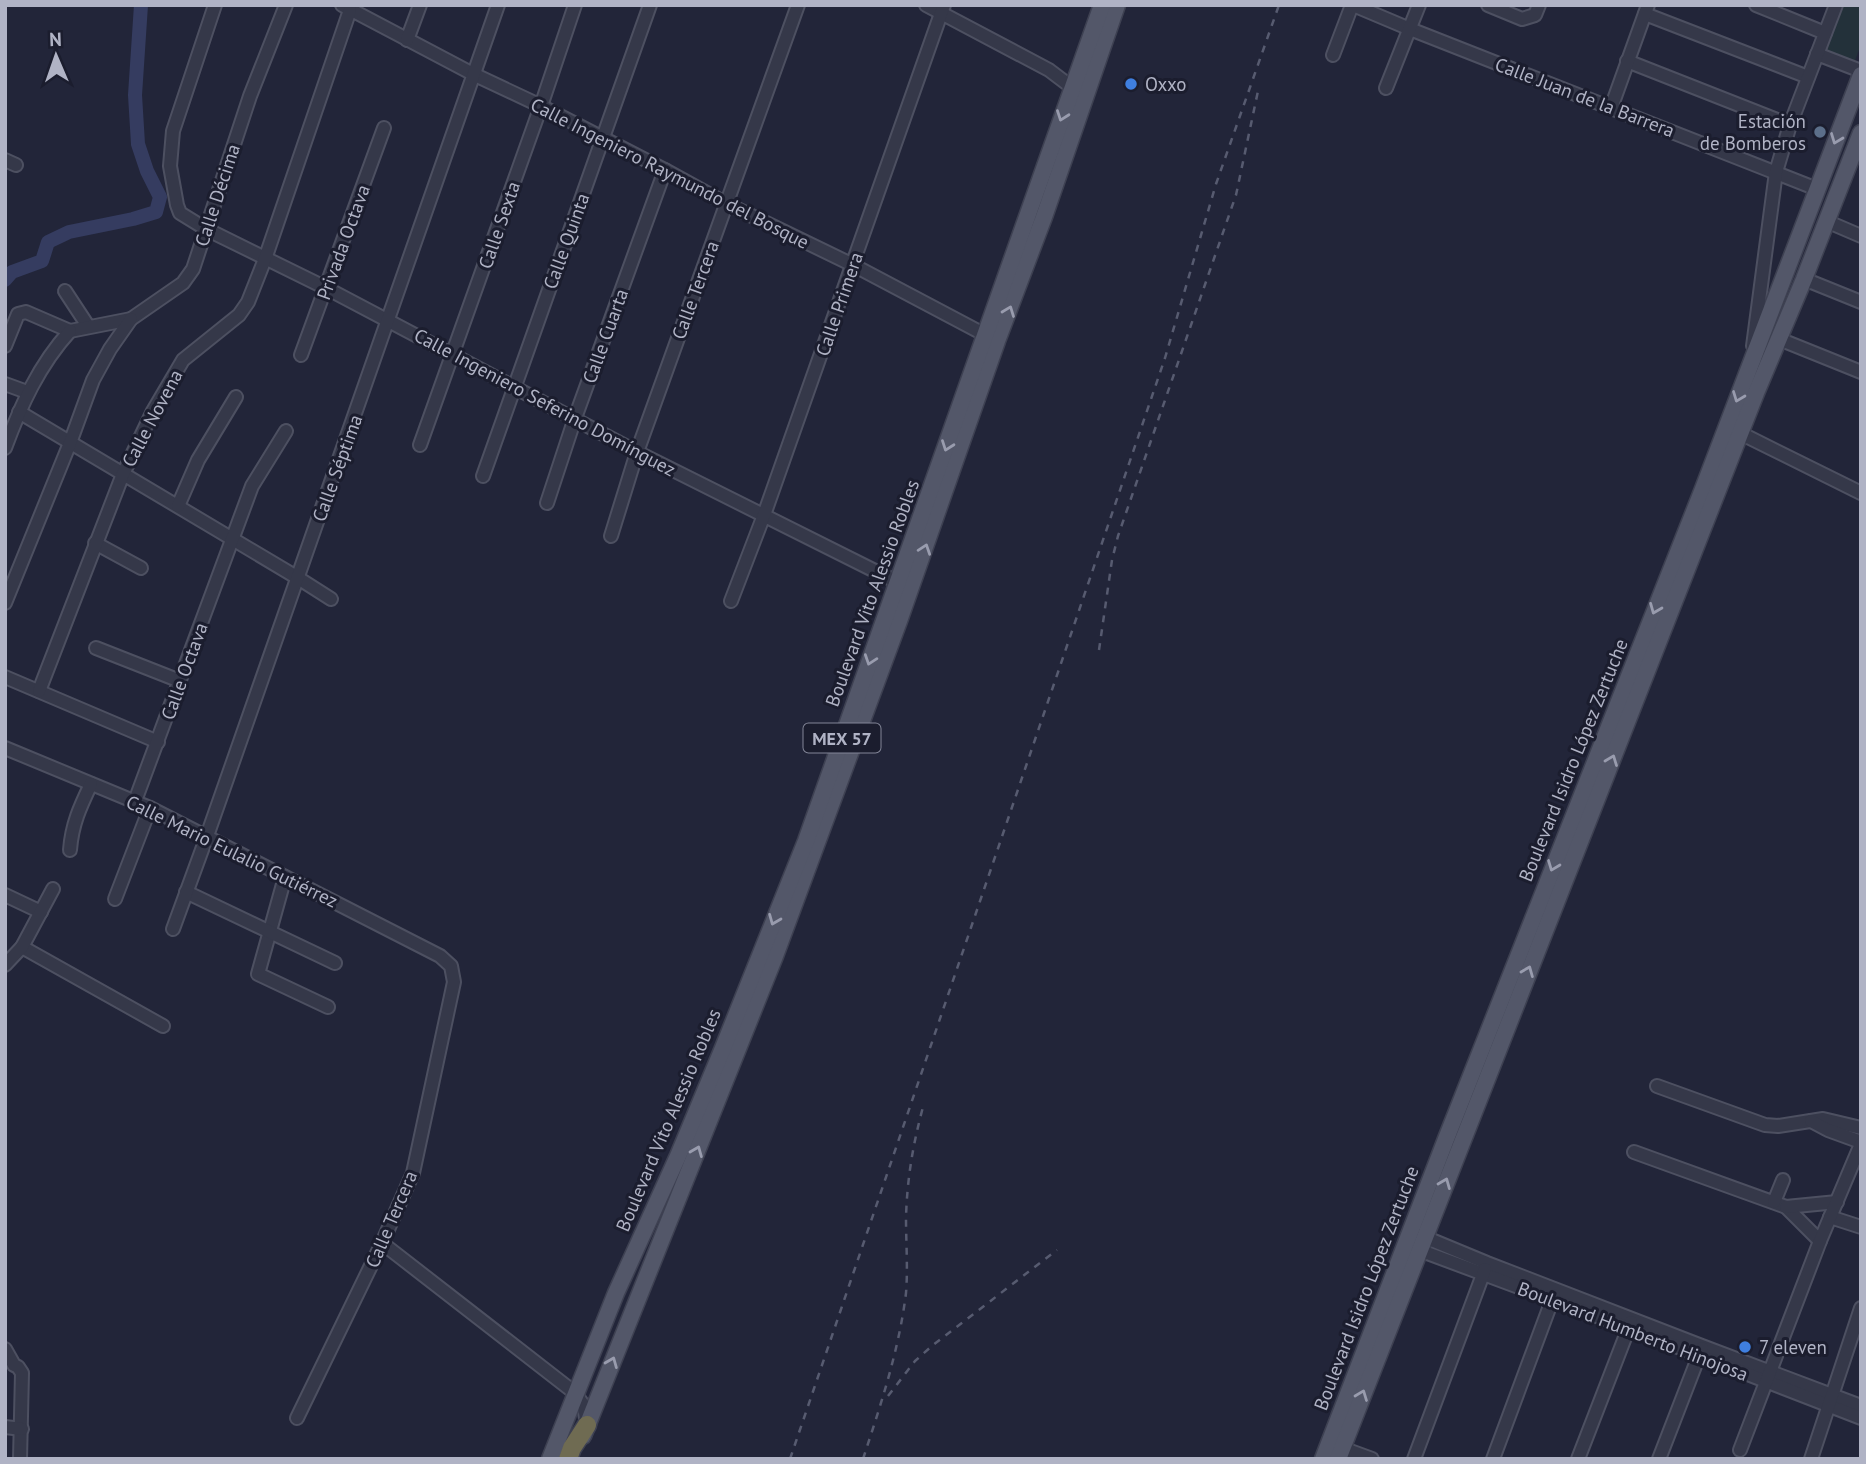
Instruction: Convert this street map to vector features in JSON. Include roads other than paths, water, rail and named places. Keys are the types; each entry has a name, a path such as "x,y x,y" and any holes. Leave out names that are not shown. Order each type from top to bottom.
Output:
{"highway":[{"path":"570,1456 587,1426"}],"main road":[{"name":"Boulevard Vito Alessio Robles","path":"550,1459 616,1293 780,943 992,338 1101,5"},
{"name":"Boulevard Vito Alessio Robles","path":"992,338 1044,217 1117,5"},
{"name":"Boulevard Isidro López Zertuche","path":"1322,1459 1414,1241 1678,571 1750,365 1817,189 1856,99 1861,73"},
{"name":"Boulevard Isidro López Zertuche","path":"1678,571 1740,433 1826,221 1855,165 1861,132"},
{"name":"Boulevard Vito Alessio Robles","path":"587,1426 729,1051"},
{"name":"Boulevard Isidro López Zertuche","path":"1340,1453 1414,1241"}],"street":[{"name":"Calle Ingeniero Seferino Domínguez","path":"215,5 173,131 170,166 180,213 206,229 454,354 637,452 904,586"},
{"name":"Calle Décima","path":"70,331 131,318 188,278 250,96 286,5"},
{"path":"407,40 420,5"},
{"name":"Calle Séptima","path":"173,929 208,836 498,5"},
{"name":"Calle Sexta","path":"421,445 575,5"},
{"name":"Calle Quinta","path":"483,476 650,5"},
{"name":"Calle Tercera","path":"611,536 637,452 798,5"},
{"path":"926,5 942,9 1049,70 1086,100"},
{"path":"1333,55 1352,5"},
{"name":"Calle Juan de la Barrera","path":"1352,5 1817,189"},
{"path":"1386,88 1419,5"},
{"path":"1488,5 1522,19 1535,15 1539,5"},
{"path":"1756,5 1825,33"},
{"path":"1750,365 1776,172 1790,125 1836,5"},
{"name":"Calle Ingeniero Raymundo del Bosque","path":"346,7 992,338"},
{"name":"Calle Novena","path":"39,691 123,474 153,411 183,360 242,312 248,302 265,259 346,7"},
{"name":"Calle Primera","path":"731,601 764,515 942,9"},
{"path":"1611,108 1646,9 1808,77"},
{"path":"1817,54 1861,73"},
{"path":"1627,61 1790,125"},
{"name":"Privada Octava","path":"301,355 384,128"},
{"name":"Calle Cuarta","path":"547,503 665,170"},
{"path":"1826,221 1861,236"},
{"path":"1804,279 1861,302"},
{"path":"65,290 88,326"},
{"path":"5,345 18,314 26,312 70,331 51,354 27,392 5,448"},
{"path":"5,603 93,380 131,318"},
{"path":"1779,339 1861,372"},
{"path":"5,383 27,392"},
{"path":"178,506 198,460 236,397"},
{"path":"19,412 331,599"},
{"path":"232,539 256,478 286,431"},
{"path":"1740,433 1861,492"},
{"name":"Calle Octava","path":"135,802 232,539"},
{"path":"95,543 141,568"},
{"path":"96,648 180,681"},
{"path":"5,677 158,742"},
{"name":"Calle Mario Eulalio Gutiérrez","path":"5,748 150,807 440,956 452,967"},
{"path":"70,850 75,817 91,784"},
{"path":"115,899 150,807"},
{"path":"285,877 258,974 328,1006"},
{"path":"6,964 22,947 53,889"},
{"path":"186,892 335,963"},
{"path":"5,895 41,912"},
{"path":"22,947 163,1026"},
{"name":"Calle Tercera","path":"297,1418 413,1173 454,982 452,967"},
{"path":"1657,1086 1765,1125 1778,1126 1823,1119 1861,1143 1820,1241 1740,1450"},
{"path":"1838,1128 1861,1128"},
{"path":"1634,1152 1780,1205 1820,1241"},
{"path":"1780,1205 1783,1180"},
{"path":"1780,1205 1837,1202"},
{"path":"1830,1217 1861,1227"},
{"name":"Boulevard Humberto Hinojosa","path":"1414,1241 1830,1400 1861,1418"},
{"path":"382,1243 575,1393 584,1406 587,1426"},
{"path":"1414,1459 1485,1269"},
{"path":"1493,1459 1554,1295"},
{"path":"1811,1459 1861,1308"},
{"path":"1578,1459 1631,1324"},
{"path":"5,1349 10,1365 18,1367 22,1373 20,1459"},
{"path":"1659,1459 1700,1351"},
{"name":"Boulevard Humberto Hinojosa","path":"1830,1400 1861,1406"},
{"path":"5,1427 22,1429"},
{"path":"1340,1453 1373,1459"}],"waterway":[{"path":"5,280 12,272 42,261 48,242 69,232 156,212 160,197 138,144 135,95 141,5"}],"railway":[{"path":"790,1459 1165,358 1216,184 1279,5"},
{"path":"1099,650 1118,536 1236,195 1258,91"},
{"path":"863,1459 889,1377 903,1314 907,1284 908,1189 913,1148 923,1107"},
{"path":"888,1396 915,1361 933,1345 1057,1250"}],"place":[{"name":"Oxxo","path":"1131,84"},
{"name":"Estación de Bomberos","path":"1820,132"},
{"name":"7 eleven","path":"1745,1347"}]}
